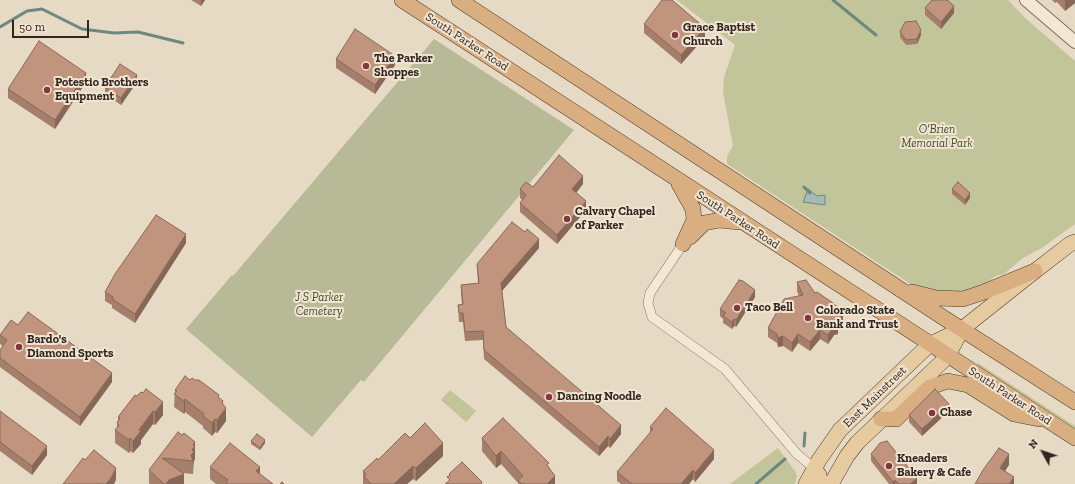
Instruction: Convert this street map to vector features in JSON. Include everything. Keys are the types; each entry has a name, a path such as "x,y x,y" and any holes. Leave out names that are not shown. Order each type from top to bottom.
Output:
{"highway":[{"name":"South Parker Road","path":"402,0 947,357 1075,438"},
{"path":"459,0 898,288 1075,402"},
{"path":"675,178 686,194 693,209 694,220 683,244"},
{"path":"683,244 704,223 720,220 742,222"},
{"path":"898,288 936,298 963,299 1035,271"},
{"path":"881,420 896,419 930,387 948,381 968,385 1014,414 1049,421"}],"main road":[{"name":"East Mainstreet","path":"806,484 814,468 834,438 847,423 929,345 962,329 1073,240"},
{"name":"East Mainstreet","path":"831,484 852,450 947,357 962,329"},
{"path":"814,468 819,475 820,484"}],"street":[{"path":"1026,0 1075,42"},
{"path":"683,244 650,292 648,303 652,317 725,369 797,454 814,468"}],"green space":[{"name":"O'Brien Memorial Park","path":"677,0 1008,0 1024,17 1075,61 1075,224 1042,248 1023,258 1004,274 996,276 983,285 952,295 918,289 727,164 727,156 733,146 723,92 724,77 735,45"},
{"name":"J S Parker Cemetery","path":"434,39 574,130 364,382 361,380 312,437 186,329 232,275 233,276"},
{"path":"978,363 1075,426 1075,428 977,365"},
{"path":"450,390 476,411 466,422 441,400"},
{"path":"778,448 795,471 797,476 795,484 730,484"}],"water":[{"path":"808,189 817,196 825,195 825,205 803,202"}],"building":[{"name":"Grace Baptist Church","path":"662,0 672,0 705,28 681,55 644,24"},
{"path":"932,0 947,0 954,6 941,22 925,8"},
{"path":"916,21 921,30 917,39 906,40 900,32 905,22"},
{"name":"The Parker Shoppes","path":"355,29 395,56 375,85 336,59"},
{"name":"Potestio Brothers Equipment","path":"39,41 86,73 55,120 8,89"},
{"path":"120,64 137,75 121,98 105,87"},
{"path":"559,155 583,176 572,189 586,201 557,235 520,203 526,195 520,189 526,182 533,187"},
{"path":"958,182 970,193 965,200 952,189"},
{"path":"156,215 186,234 135,314 112,299 113,297 105,292 115,274"},
{"path":"512,222 525,232 527,229 539,239 501,283 506,327 621,425 610,439 608,436 599,447 484,350 483,331 465,332 463,313 459,313 458,305 463,304 461,285 479,283 477,264"},
{"name":"Taco Bell","path":"739,280 743,281 755,290 736,320 734,319 732,322 723,316 726,313 720,309"},
{"name":"Colorado State Bank and Trust","path":"806,280 815,293 817,292 843,312 837,322 838,325 834,326 828,335 820,330 810,342 798,334 792,343 783,336 778,338 777,334 768,328 784,299 803,295 797,282"},
{"path":"28,312 112,373 80,417 0,358 0,350 7,340 0,335 11,320 18,325"},
{"path":"185,376 190,380 192,378 199,380 219,395 218,397 223,401 222,403 226,408 217,420 215,419 212,423 203,416 204,414 185,399 184,401 174,394 177,391 175,390"},
{"path":"146,389 163,402 155,412 153,411 133,441 130,438 129,440 115,430 119,425 117,423 120,418 118,417 135,395 137,396 141,392 143,393"},
{"name":"Chase","path":"935,389 949,404 922,429 909,415"},
{"path":"666,408 714,450 695,473 693,470 681,484 632,484 617,472 653,429 650,427"},
{"path":"0,411 47,446 32,466 0,442"},
{"path":"503,418 549,463 547,465 555,476 547,484 522,484 518,480 523,476 501,451 496,456 482,438"},
{"path":"425,423 443,443 416,468 413,466 394,484 371,484 364,476 366,474 363,471 377,458 378,460 405,433 410,438"},
{"path":"178,432 182,435 184,433 195,442 193,445 195,446 192,450 194,452 191,455 193,461 162,458 184,474 169,480 166,484 164,484 149,470"},
{"path":"257,434 265,440 260,448 251,441"},
{"name":"Kneaders Bakery & Cafe","path":"887,441 917,478 910,484 899,484 895,480 893,482 871,454 880,443"},
{"path":"230,443 260,467 256,471 273,484 227,484 226,483 228,480 210,467"},
{"path":"999,448 1009,454 1000,468 1014,477 1009,484 975,484 983,470"},
{"path":"94,450 116,468 106,484 63,484 83,458 85,460"},
{"path":"462,462 482,482 481,484 445,484 450,480 447,477 450,475 449,474"}],"waterway":[{"path":"833,0 876,35"},
{"path":"0,27 27,11 42,9 82,29 114,33 138,32 183,43"},
{"path":"804,187 810,193"},
{"path":"804,446 805,433"},
{"path":"756,484 785,459"}],"place":[{"name":"Grace Baptist Church","path":"675,35"},
{"name":"The Parker Shoppes","path":"366,66"},
{"name":"Potestio Brothers Equipment","path":"47,90"},
{"name":"Calvary Chapel of Parker","path":"567,219"},
{"name":"Taco Bell","path":"737,308"},
{"name":"Colorado State Bank and Trust","path":"808,318"},
{"name":"Bardo's Diamond Sports","path":"19,347"},
{"name":"Dancing Noodle","path":"549,397"},
{"name":"Chase","path":"932,413"},
{"name":"Kneaders Bakery & Cafe","path":"889,466"}]}
